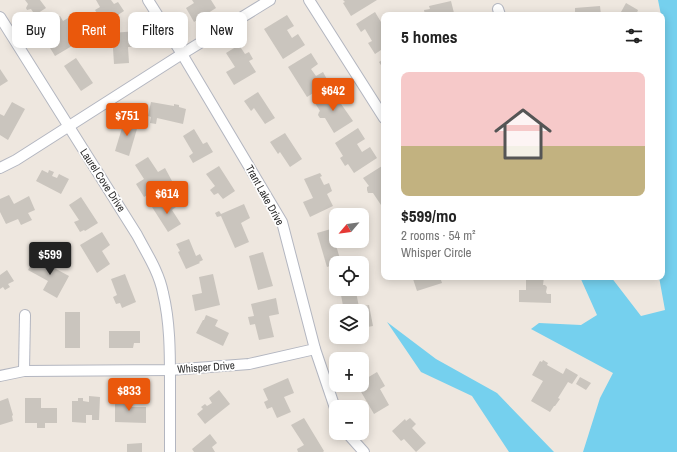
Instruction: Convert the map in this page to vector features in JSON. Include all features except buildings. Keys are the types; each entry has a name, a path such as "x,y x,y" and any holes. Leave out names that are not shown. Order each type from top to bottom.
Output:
{"street":[{"name":"Trant Lake Drive","path":"148,0 182,54 282,222 315,349 332,400"},
{"path":"0,168 16,160 182,54 270,0"},
{"path":"309,0 381,113"},
{"name":"Laurel Cove Drive","path":"0,18 138,235 153,264 163,293 170,336 170,452"},
{"path":"24,371 25,315"},
{"name":"Whisper Drive","path":"0,376 24,371 170,370 249,364 315,349"},
{"path":"353,440 364,452"}],"water":[{"path":"658,0 677,0 677,452 583,452 600,398 613,373 531,329 539,323 581,325 597,315 581,280 613,280 641,316 665,310 660,280 665,280 665,12 660,12"},
{"path":"387,322 436,359 497,393 554,452 509,452 472,396 421,372"}]}
